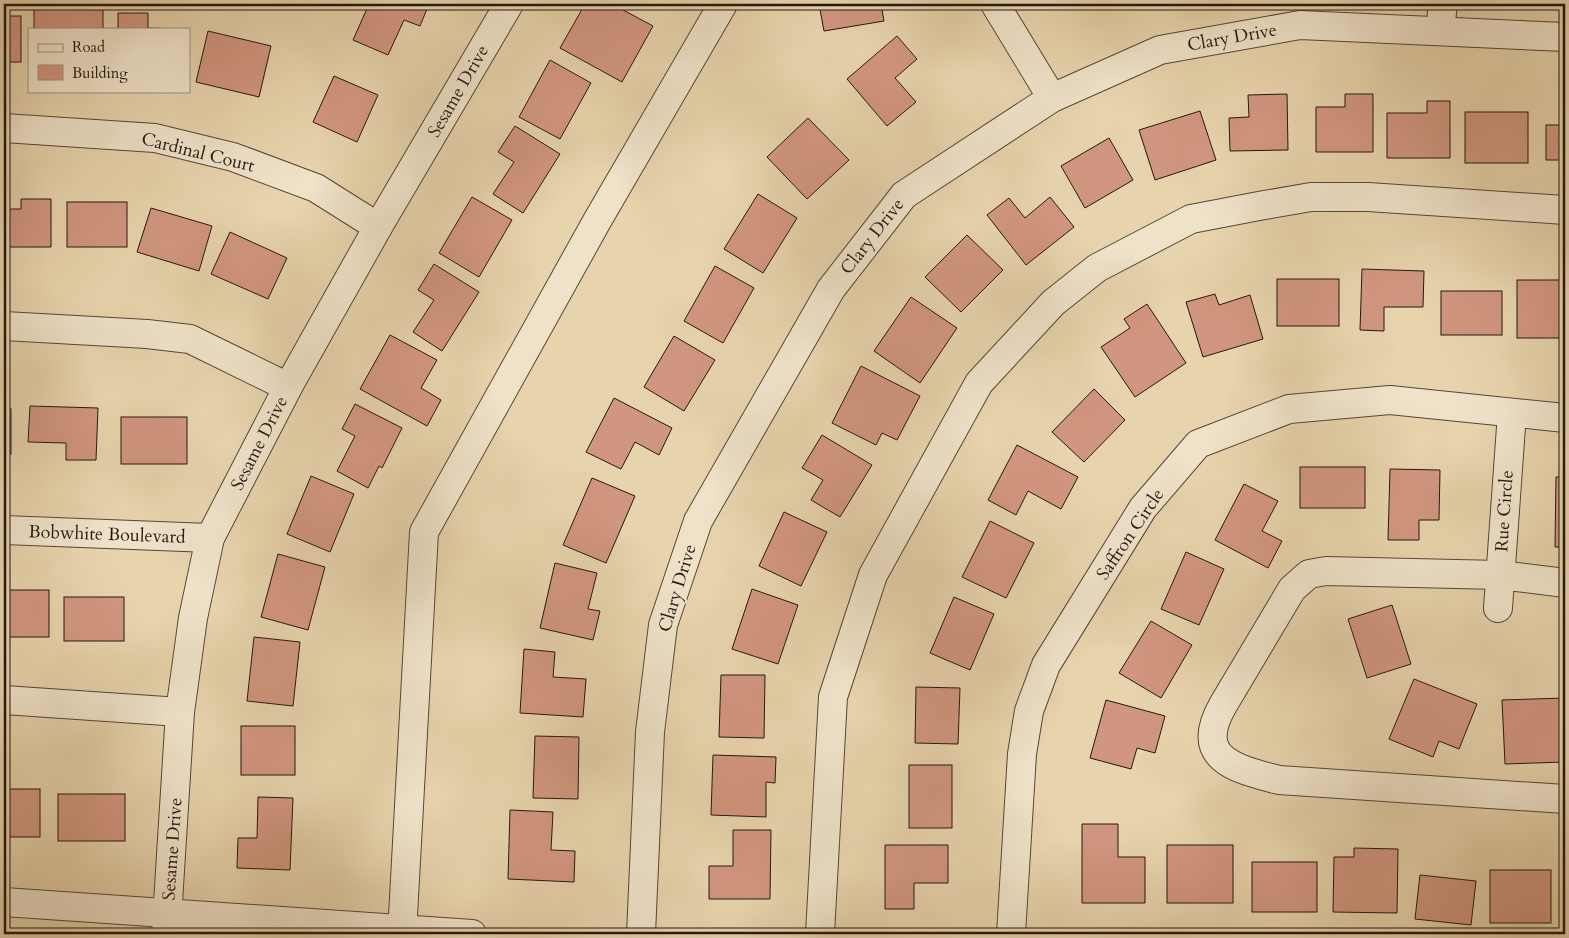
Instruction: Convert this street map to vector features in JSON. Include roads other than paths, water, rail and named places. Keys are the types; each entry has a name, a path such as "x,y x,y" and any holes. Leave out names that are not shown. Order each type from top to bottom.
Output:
{"street":[{"name":"Sesame Drive","path":"167,924 180,712 193,618 210,538 288,387 378,227 509,4"},
{"path":"402,932 424,532 488,414 723,4"},
{"path":"996,4 1052,98"},
{"name":"Clary Drive","path":"641,934 650,732 663,624 698,521 831,289 904,195 1052,98 1160,50 1290,27 1441,17 1565,37"},
{"name":"Cardinal Court","path":"4,128 155,138 233,157 316,188 378,227"},
{"path":"820,934 832,697 873,575 979,384 1053,304 1097,268 1191,219 1259,206 1311,197 1368,197 1565,210"},
{"path":"4,326 147,334 190,340 288,387"},
{"name":"Saffron Circle","path":"1012,934 1022,754 1029,711 1046,665 1143,508 1198,444 1289,409 1390,400 1565,418"},
{"name":"Rue Circle","path":"1498,608 1512,413"},
{"name":"Bobwhite Boulevard","path":"4,530 210,538"},
{"path":"1565,583 1500,575 1326,571 1309,574 1292,588 1222,705 1214,721 1212,745 1222,761 1243,771 1279,780 1565,799"},
{"path":"4,700 180,712"},
{"path":"4,902 167,924 472,934"}]}
